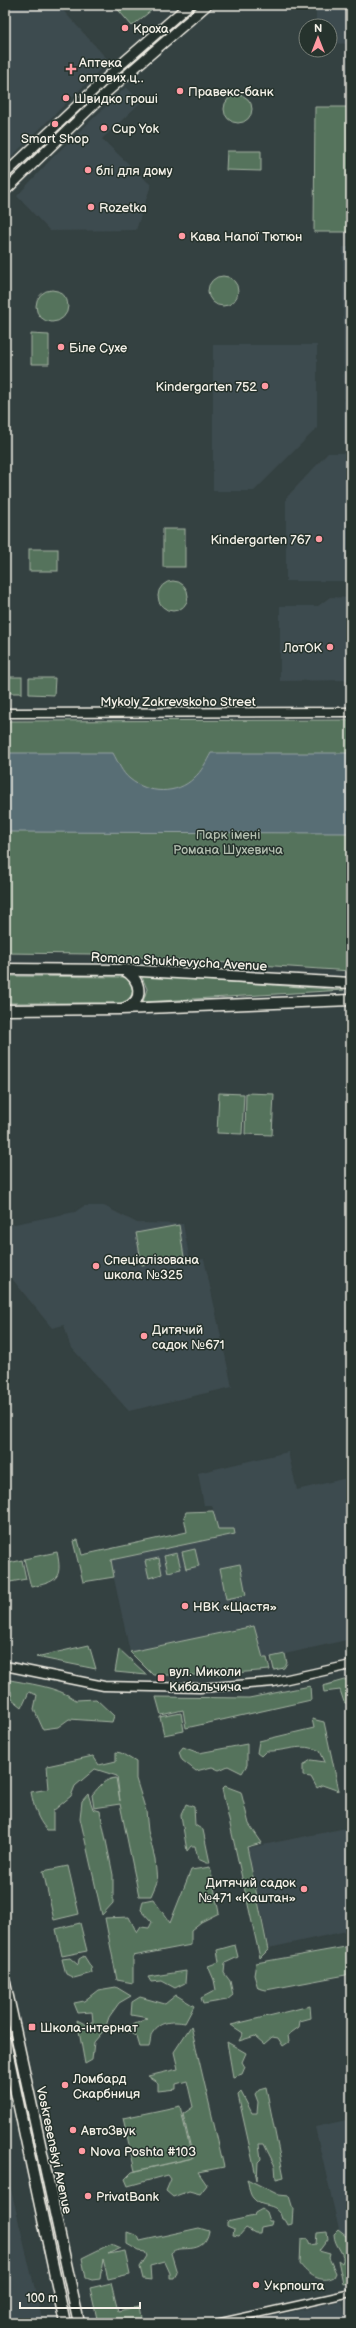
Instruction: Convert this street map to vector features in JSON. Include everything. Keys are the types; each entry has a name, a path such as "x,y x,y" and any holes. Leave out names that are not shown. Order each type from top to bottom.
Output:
{"main road":[{"path":"5,174 118,67 189,5"},
{"path":"5,191 108,91 207,5"},
{"name":"Romana Shukhevycha Avenue","path":"5,969 124,970 351,983"},
{"path":"121,1009 131,1006 136,1001 139,989 135,977 124,970"},
{"path":"5,1010 121,1009 351,1000"},
{"name":"Voskresenskyi Avenue","path":"5,1983 79,2323"},
{"name":"Voskresenskyi Avenue","path":"5,2041 65,2323"}],"street":[{"name":"Mykoly Zakrevskoho Street","path":"5,713 351,712"},
{"path":"5,1666 104,1686 200,1688 274,1682 351,1665"},
{"path":"216,2323 351,2293"}],"shaded area":[{"path":"5,5 58,5 109,61 5,163"},
{"path":"316,5 351,5 351,44 338,43 338,18 316,18"},
{"path":"126,87 141,102 102,139 151,185 136,230 50,231 17,196 54,156"},
{"path":"343,247 351,247 351,444 344,444"},
{"name":"Kindergarten 752","path":"213,345 317,345 317,428 254,491 213,491"},
{"name":"Kindergarten 767","path":"328,453 351,453 351,581 286,581 286,498"},
{"path":"330,597 351,598 351,680 280,681 280,606 318,606"},
{"path":"84,1206 104,1206 137,1223 183,1224 190,1261 204,1259 232,1387 129,1411 70,1346 64,1325 52,1328 5,1270 5,1226 75,1212"},
{"path":"288,1452 297,1490 351,1477 351,1639 263,1659 254,1626 130,1652 110,1560 235,1534 234,1529 218,1529 212,1505 204,1505 198,1473"},
{"name":"Дитячий садок №471 «Каштан»","path":"351,1827 351,1930 269,1948 248,1848"},
{"path":"351,2119 351,2267 348,2268 315,2127"},
{"path":"5,2172 7,2173 43,2323 5,2323"},
{"path":"342,2301 347,2323 243,2323"}],"green space":[{"path":"114,5 158,5 132,26"},
{"path":"238,95 248,99 252,109 248,119 238,123 228,119 224,109 228,99"},
{"path":"315,107 351,107 351,232 314,232"},
{"path":"227,151 261,151 261,171 226,170"},
{"path":"223,276 234,280 238,291 234,302 223,306 212,302 208,291 212,280"},
{"path":"49,290 55,290 65,297 68,306 67,312 61,319 55,322 49,322 39,315 36,309 36,303 43,293"},
{"path":"31,334 49,335 49,364 31,364"},
{"path":"163,529 185,529 185,567 163,567"},
{"path":"29,549 58,549 58,571 29,571"},
{"path":"173,581 184,585 188,596 184,607 173,611 162,607 158,596 162,585"},
{"path":"5,677 22,677 22,693 5,693"},
{"path":"29,678 55,678 54,695 29,694"},
{"name":"Парк імені Романа Шухевича","path":"351,720 351,971 92,954 5,953 5,721"},
{"path":"5,976 125,977 131,983 132,994 130,998 122,1003 5,1003"},
{"path":"142,977 344,990 143,1002 147,989"},
{"path":"219,1093 244,1094 242,1134 217,1133"},
{"path":"246,1093 274,1094 272,1135 245,1134"},
{"path":"179,1225 184,1257 142,1265 136,1233"},
{"path":"213,1511 218,1529 234,1529 235,1534 111,1560 114,1577 83,1582 73,1541 78,1540 82,1555 187,1532 184,1517 186,1512"},
{"path":"195,1549 199,1566 186,1569 182,1552"},
{"path":"57,1552 59,1568 56,1578 52,1581 31,1587 24,1559"},
{"path":"177,1553 181,1569 168,1572 164,1556"},
{"path":"159,1558 162,1574 149,1578 145,1561"},
{"path":"22,1560 26,1579 5,1583 5,1564"},
{"path":"240,1564 246,1595 226,1599 220,1568"},
{"path":"254,1626 263,1658 267,1658 270,1670 211,1675 153,1675 130,1652"},
{"path":"89,1645 96,1669 36,1657"},
{"path":"119,1649 147,1675 115,1672"},
{"path":"285,1654 287,1663 284,1668 274,1670 271,1657"},
{"path":"351,1678 350,1706 344,1702 340,1690 324,1692 323,1686"},
{"path":"5,1679 51,1689 68,1695 76,1700 96,1699 114,1716 112,1722 69,1719 58,1727 43,1729 34,1709 37,1695 29,1692 22,1707 12,1699 11,1691 5,1690"},
{"path":"310,1686 311,1700 186,1728 183,1710 161,1715 156,1697 249,1698"},
{"path":"181,1713 184,1731 164,1735 160,1717"},
{"path":"312,1719 324,1722 339,1791 322,1785 317,1788 311,1777 303,1776 303,1765 311,1760 325,1762 320,1751 313,1748 300,1747 266,1751 261,1756 257,1753 259,1741 314,1728"},
{"path":"247,1744 247,1765 242,1773 228,1766 219,1770 212,1767 196,1771 182,1760 179,1752 183,1747 199,1753"},
{"path":"116,1752 121,1753 136,1762 136,1779 146,1811 148,1831 155,1859 157,1882 151,1896 139,1896 120,1804 94,1808 92,1795 108,1780 116,1778 120,1801 117,1776 95,1769 75,1786 71,1796 53,1811 53,1830 47,1830 44,1826 38,1817 33,1803 31,1792 49,1789 47,1766 93,1756 99,1765 116,1761"},
{"path":"225,1786 241,1792 249,1824 262,1843 247,1847 268,1950 260,1958 222,1789"},
{"path":"88,1794 93,1809 100,1811 113,1875 113,1903 102,1915 80,1818 82,1801"},
{"path":"186,1804 194,1807 195,1825 203,1830 210,1863 198,1859 195,1846 191,1846 187,1851 181,1815"},
{"path":"68,1866 79,1914 54,1920 43,1871"},
{"path":"210,1867 219,1913 201,1922 191,1930 191,1945 133,1956 133,1983 117,1980 105,1918 129,1917 137,1933 141,1927 149,1928 152,1922 141,1910 143,1901 153,1899 170,1923 191,1870"},
{"path":"80,1923 87,1951 62,1956 56,1929"},
{"path":"235,1945 238,1957 225,1963 224,1973 230,1981 233,1995 227,2000 203,2004 201,1998 216,1990 214,1980 208,1966 219,1962 217,1950"},
{"path":"351,1946 351,1974 266,1990 258,1988 254,1975 256,1963"},
{"path":"84,1956 91,1967 92,1973 74,1978 66,1974 62,1959 70,1958 78,1965 79,1959"},
{"path":"186,1971 185,1983 175,1988 162,1981 151,1982 148,1977"},
{"path":"116,1987 131,1996 119,2003 109,2017 105,2029 94,2042 92,2060 85,2064 77,2020 87,2025 93,2022 92,2012 78,2013 74,2003 84,2001 98,1990"},
{"path":"176,1995 194,2006 185,2023 171,2022 159,2026 152,2033 149,2047 140,2047 137,2037 124,2029 148,2018 131,2015 132,2002 140,1997 165,2004"},
{"path":"310,2006 311,2018 300,2021 299,2027 288,2035 289,2042 283,2046 278,2038 272,2037 264,2044 255,2036 239,2041 243,2033 231,2025"},
{"path":"191,2026 224,2167 198,2172 207,2185 200,2194 189,2191 173,2197 166,2191 171,2179 168,2175 128,2186 125,2179 132,2172 193,2158 183,2114 193,2107 187,2081 176,2084 176,2089 158,2091 158,2083 148,2076 178,2069 174,2052"},
{"path":"227,2042 246,2053 242,2062 245,2067 242,2074 233,2077"},
{"path":"266,2087 284,2177 276,2179 275,2166 264,2144 259,2144 261,2159 258,2162 257,2180 238,2095 241,2092 252,2113 257,2113 258,2102 255,2094 259,2089"},
{"path":"180,2106 192,2158 135,2171 123,2118"},
{"path":"247,2179 279,2195 289,2196 293,2209 292,2224 288,2225 286,2221 282,2219 277,2209 261,2204 253,2198"},
{"path":"262,2209 266,2212 269,2221 272,2221 271,2225 261,2227 260,2233 255,2233 246,2228 239,2236 233,2235 234,2229 227,2226 227,2222 254,2216 255,2213"},
{"path":"199,2228 209,2231 202,2244 197,2247 174,2250 171,2253 177,2273 174,2278 170,2278 170,2273 165,2262 150,2266 151,2280 143,2279 140,2267 147,2256 145,2252 139,2251 127,2244 127,2232 138,2236 140,2241"},
{"path":"338,2230 351,2240 351,2282 343,2284 338,2260 342,2263 343,2256 336,2243 334,2234"},
{"path":"327,2232 328,2239 319,2251 330,2254 329,2258 336,2273 334,2277 329,2279 319,2279 306,2271 300,2264 301,2240 307,2239 310,2245 316,2244 317,2233"},
{"path":"111,2244 120,2248 108,2254 125,2251 130,2274 108,2279 103,2259 100,2279 92,2280 86,2278 82,2258"},
{"path":"111,2283 118,2311 139,2306 142,2323 98,2323 90,2288"}],"water":[{"path":"5,753 113,753 122,771 127,777 137,784 154,790 171,790 187,784 194,778 204,766 211,753 351,753 351,833 5,832"}],"place":[{"name":"Кроха","path":"125,28"},
{"name":"Аптека оптових ц‥","path":"71,69"},
{"name":"Правекс-банк","path":"180,91"},
{"name":"Швидко гроші","path":"66,98"},
{"name":"Smart Shop","path":"55,124"},
{"name":"Cup Yok","path":"104,128"},
{"name":"блі для дому","path":"88,170"},
{"name":"Rozetka","path":"91,207"},
{"name":"Кава Напої Тютюн","path":"182,236"},
{"name":"Біле Сухе","path":"61,347"},
{"name":"Kindergarten 752","path":"265,386"},
{"name":"Kindergarten 767","path":"319,539"},
{"name":"ЛотОК","path":"330,647"},
{"name":"Спеціалізована школа №325","path":"96,1266"},
{"name":"Дитячий садок №671","path":"144,1336"},
{"name":"НВК «Щастя»","path":"185,1606"},
{"name":"вул. Миколи Кибальчича","path":"161,1678"},
{"name":"Дитячий садок №471 «Каштан»","path":"304,1889"},
{"name":"Школа-інтернат","path":"32,2027"},
{"name":"Ломбард Скарбниця","path":"65,2085"},
{"name":"АвтоЗвук","path":"73,2130"},
{"name":"Nova Poshta #103","path":"82,2151"},
{"name":"PrivatBank","path":"88,2196"},
{"name":"Укрпошта","path":"256,2285"}]}
